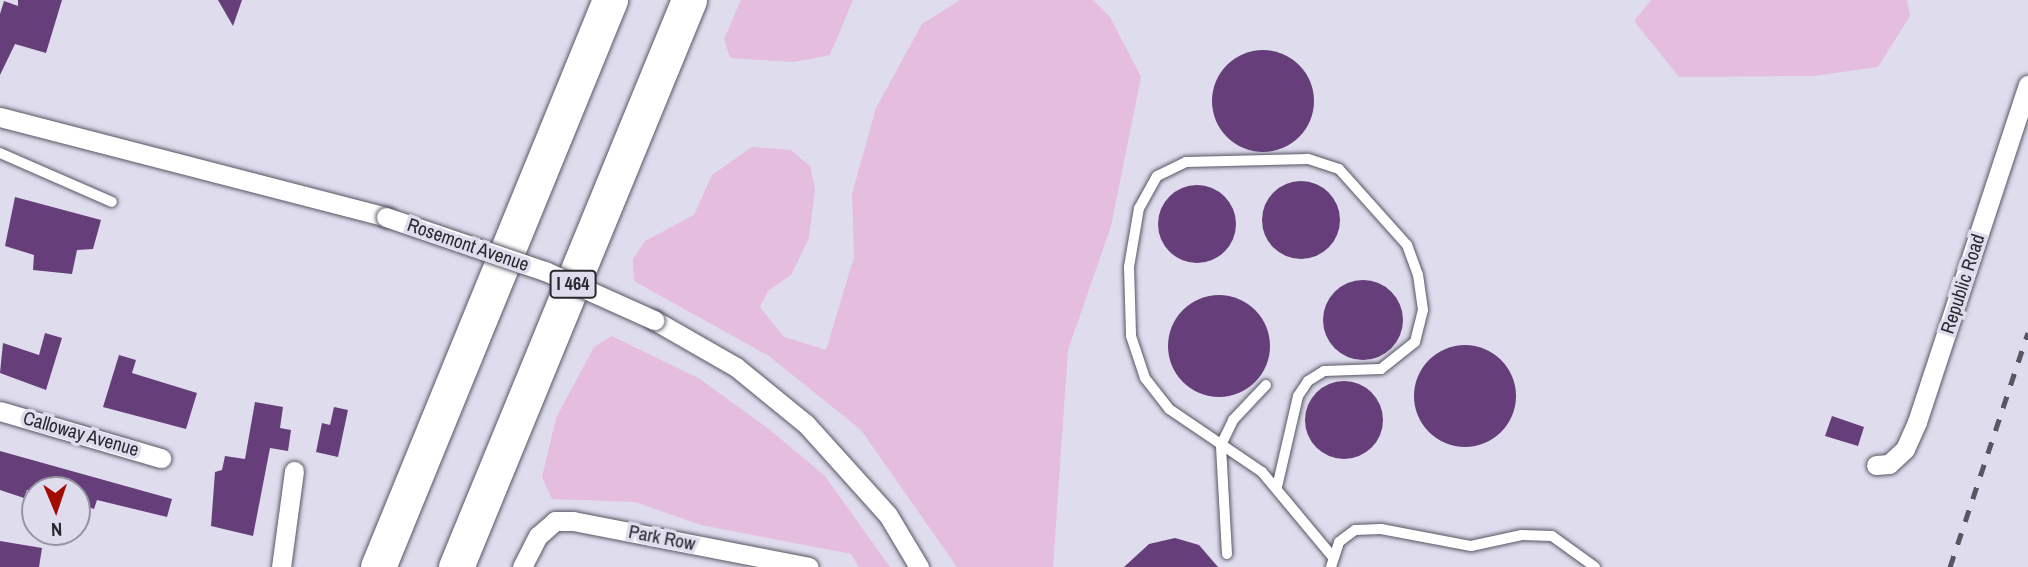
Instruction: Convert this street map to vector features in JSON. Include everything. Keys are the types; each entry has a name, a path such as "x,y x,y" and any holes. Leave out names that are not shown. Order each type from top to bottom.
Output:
{"highway":[{"path":"378,567 610,0"},
{"name":"I 464","path":"456,567 689,0"}],"street":[{"name":"Republic Road","path":"1876,465 1889,464 1905,449 1917,422 2028,85"},
{"name":"Rosemont Avenue","path":"0,117 386,217 545,271 654,320 736,367 806,424 888,515 919,567"},
{"name":"Calloway Avenue","path":"0,411 162,457"},
{"path":"281,567 294,471"},
{"name":"Park Row","path":"522,567 538,536 555,521 809,567"}],"lane":[{"path":"0,153 112,202"},
{"path":"1277,488 1298,396 1308,381 1324,372 1381,369 1401,360 1415,342 1423,310 1407,245 1339,169 1308,159 1186,162 1157,176 1139,208 1129,267 1131,336 1145,378 1169,409 1277,488 1332,556"},
{"path":"1227,554 1221,445 1266,385"},
{"path":"1331,567 1332,556 1355,530 1471,545 1521,534 1552,536 1595,567"}],"shaded area":[{"path":"741,0 853,0 830,55 794,62 730,58 724,39"},
{"path":"960,0 1093,0 1110,17 1141,77 1111,226 1068,350 1053,567 957,567 861,430 769,356 634,281 633,259 645,241 694,215 712,175 752,147 791,150 810,166 815,189 809,238 791,275 768,291 760,307 784,337 826,350 854,257 852,194 876,108 922,24"},
{"path":"1651,0 1907,0 1910,16 1878,67 1813,76 1679,77 1634,21"},
{"path":"612,336 700,379 769,429 825,476 890,567 859,567 851,554 701,525 635,502 552,499 542,477 556,418 594,347"}],"building":[{"path":"18,0 62,0 46,53 15,44 0,75 0,14 4,1 18,6"},
{"path":"218,0 242,0 233,26"},
{"path":"1263,50 1282,54 1299,65 1310,82 1314,101 1310,120 1299,137 1282,148 1263,152 1244,148 1227,137 1216,120 1212,101 1216,82 1227,65 1244,54"},
{"path":"1293,181 1309,181 1323,187 1334,198 1340,212 1340,228 1334,242 1323,253 1309,259 1293,259 1279,253 1268,242 1262,228 1262,212 1268,198 1279,187"},
{"path":"1189,185 1205,185 1219,191 1230,202 1236,216 1236,232 1230,246 1219,257 1205,263 1189,263 1175,257 1164,246 1158,232 1158,216 1164,202 1175,191"},
{"path":"15,197 101,220 93,249 77,250 72,274 33,270 34,255 5,246"},
{"path":"1363,280 1385,287 1391,292 1402,312 1403,320 1396,342 1391,348 1371,359 1363,360 1341,353 1335,348 1324,328 1323,320 1330,298 1335,292 1355,281"},
{"path":"1219,295 1239,299 1255,310 1266,326 1270,346 1266,366 1255,382 1239,393 1219,397 1199,393 1183,382 1172,366 1168,346 1172,326 1183,310 1199,299"},
{"path":"45,333 62,338 46,390 0,373 3,343 39,355"},
{"path":"1465,345 1484,349 1501,360 1512,377 1516,396 1512,415 1501,432 1484,443 1465,447 1446,443 1429,432 1418,415 1414,396 1418,377 1429,360 1446,349"},
{"path":"119,355 136,360 132,373 197,393 186,429 103,407"},
{"path":"1336,381 1352,381 1366,387 1377,398 1383,412 1383,428 1377,442 1366,453 1352,459 1336,459 1322,453 1311,442 1305,428 1305,412 1311,398 1322,387"},
{"path":"255,402 283,407 280,428 291,430 288,451 270,448 253,536 211,526 215,472 222,470 225,456 245,459"},
{"path":"334,407 348,410 338,457 316,452 322,423 330,425"},
{"path":"1832,416 1864,427 1858,446 1825,436"},
{"path":"0,451 90,476 21,476 21,497 0,490"},
{"path":"91,476 172,499 167,517 97,500 94,509 91,508"},
{"path":"1175,538 1199,545 1218,567 1124,567 1149,544"},
{"path":"0,541 42,548 39,567 0,567"}],"railway":[{"path":"1950,567 2028,333"}]}
